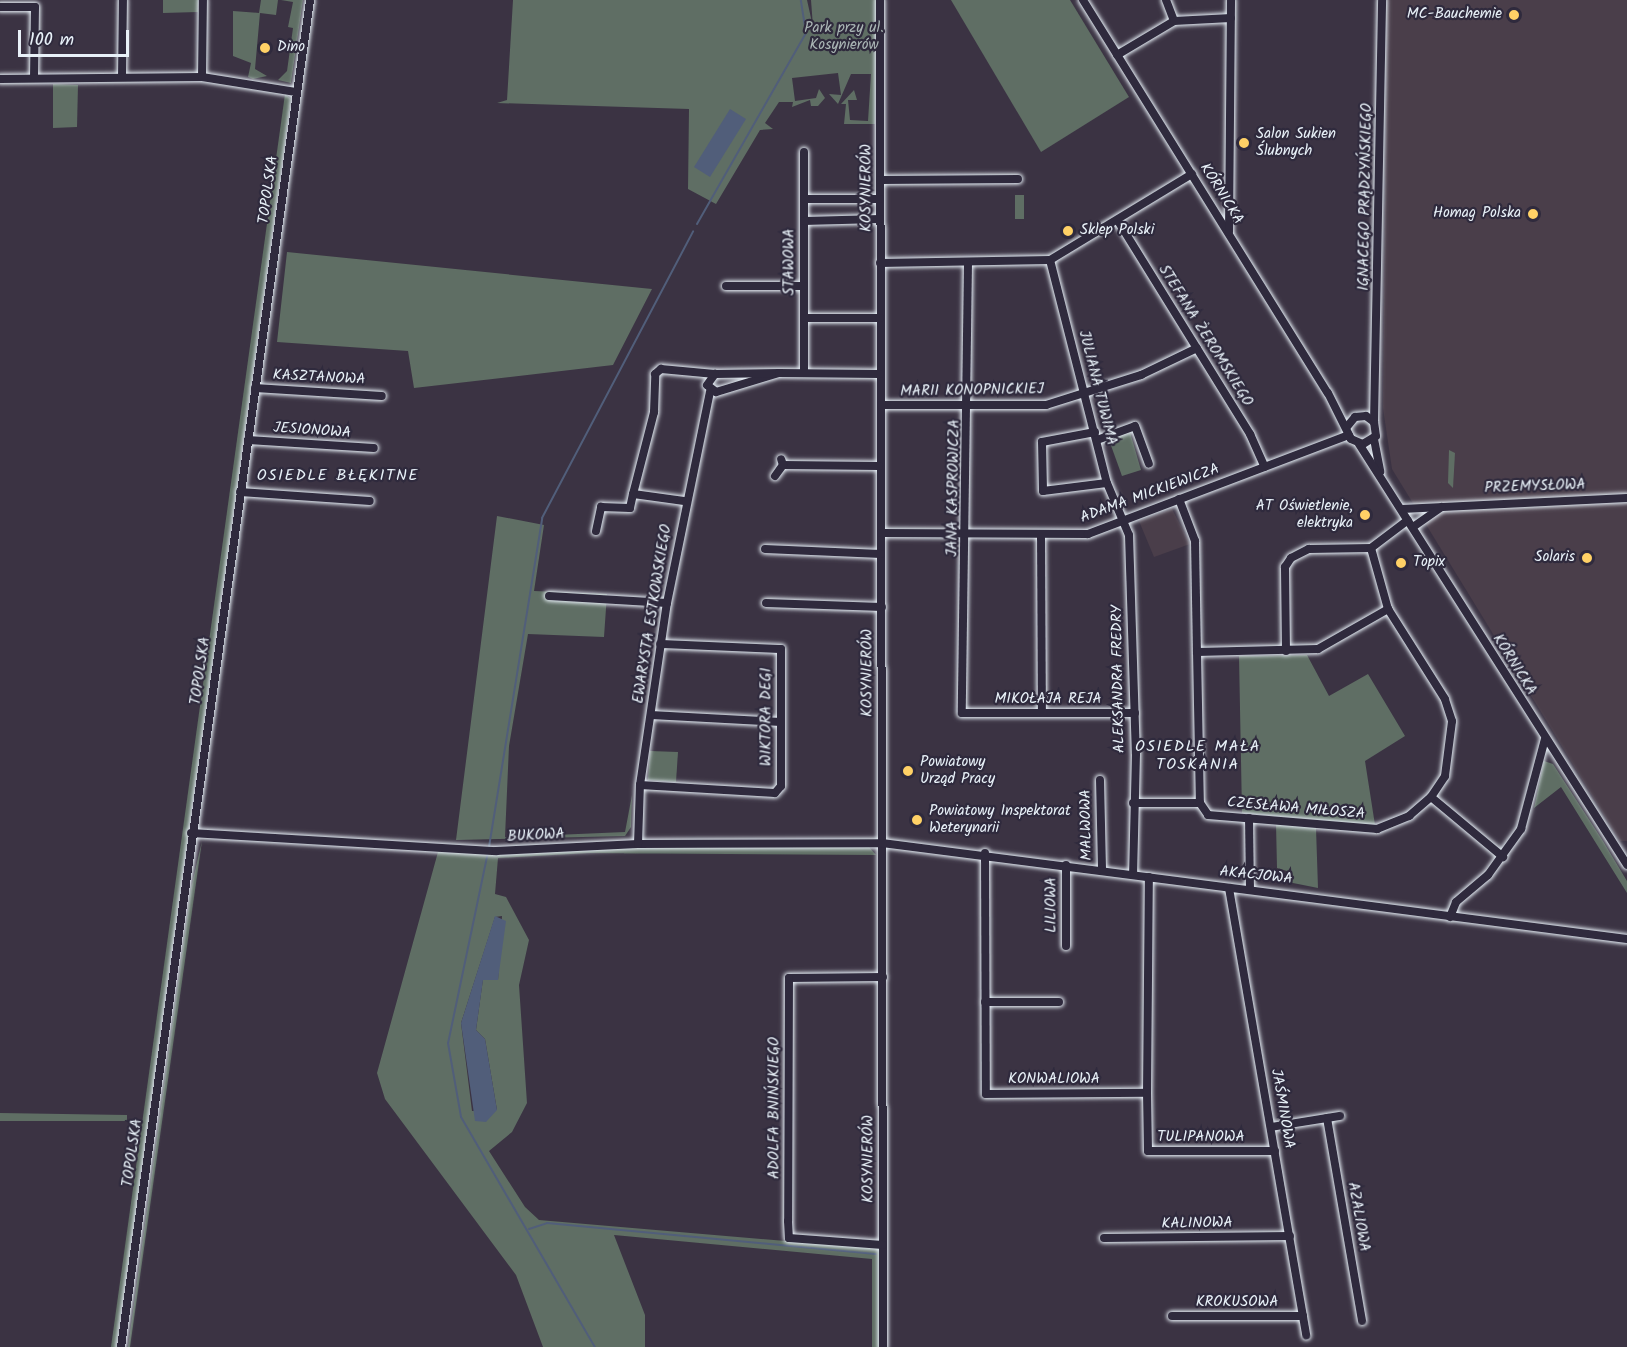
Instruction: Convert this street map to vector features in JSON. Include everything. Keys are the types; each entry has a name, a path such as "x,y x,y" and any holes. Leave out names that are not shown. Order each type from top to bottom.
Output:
{"street":[{"path":"122,77 123,0"},
{"path":"202,77 203,0"},
{"name":"TOPOLSKA","path":"121,1347 191,833 310,0"},
{"name":"KOSYNIERÓW","path":"880,0 879,465 882,606 883,1347"},
{"name":"KÓRNICKA","path":"1083,0 1334,403 1348,431"},
{"path":"1166,0 1174,21"},
{"path":"1229,233 1231,0"},
{"name":"IGNACEGO PRĄDZYŃSKIEGO","path":"1374,422 1378,394 1382,0"},
{"path":"0,7 34,7 34,78"},
{"path":"1117,55 1174,21 1231,18"},
{"path":"0,80 202,77 296,92"},
{"name":"STAWOWA","path":"804,152 804,373"},
{"path":"880,263 1050,260 1118,221 1192,174"},
{"path":"880,180 1018,179"},
{"path":"804,199 880,199"},
{"path":"1216,212 1228,204"},
{"path":"804,221 880,219"},
{"name":"STEFANA ŻEROMSKIEGO","path":"1118,221 1197,348 1265,467"},
{"name":"JULIANA TUWIMA","path":"1050,260 1107,483 1122,521"},
{"name":"JANA KASPROWICZA","path":"962,713 968,533 968,263"},
{"path":"726,286 804,286"},
{"path":"804,318 880,318"},
{"name":"MARII KONOPNICKIEJ","path":"880,405 1046,405 1086,395 1197,348"},
{"path":"596,531 601,507 630,508 654,412 655,374 661,369 715,374 880,374"},
{"path":"711,391 778,373"},
{"name":"EWARYSTA ESTKOWSKIEGO","path":"638,844 640,785 660,644 684,501 711,391 708,379 715,374"},
{"name":"KASZTANOWA","path":"255,388 382,396"},
{"name":"IGNACEGO PRĄDZYŃSKIEGO","path":"1366,416 1378,394"},
{"name":"KÓRNICKA","path":"1334,403 1355,417"},
{"path":"1366,416 1374,422 1374,439 1359,444 1348,431 1355,417 1366,416"},
{"path":"1107,483 1043,491 1042,442 1096,436 1135,426 1149,464"},
{"name":"ADAMA MICKIEWICZA","path":"881,533 1088,534 1265,467 1348,431"},
{"name":"KÓRNICKA","path":"1374,439 1382,477"},
{"name":"JESIONOWA","path":"248,440 374,448"},
{"name":"KÓRNICKA","path":"1359,444 1627,865"},
{"path":"775,476 782,462 879,465"},
{"path":"240,492 370,501"},
{"path":"633,494 684,501"},
{"name":"PRZEMYSŁOWA","path":"1402,509 1627,498"},
{"path":"1179,499 1196,541 1200,803"},
{"path":"1286,651 1285,567 1291,558 1310,549 1371,548 1410,523 1443,507"},
{"name":"ALEKSANDRA FREDRY","path":"1122,521 1129,535 1135,713 1133,874"},
{"path":"1041,534 1042,714"},
{"name":"CZESŁAWA MIŁOSZA","path":"1133,803 1200,803 1208,815 1377,829 1409,816 1431,797 1445,776 1452,721 1445,699 1388,609 1371,548"},
{"path":"765,549 881,554"},
{"path":"549,596 667,603"},
{"path":"766,603 882,606"},
{"path":"1197,652 1286,651 1328,645 1388,609"},
{"name":"WIKTORA DEGI","path":"640,785 775,793 781,786 781,649 660,644"},
{"name":"MIKOŁAJA REJA","path":"962,713 1135,713"},
{"path":"651,715 781,722"},
{"path":"1450,917 1456,902 1503,856 1521,829 1545,739"},
{"name":"MALWOWA","path":"1100,780 1102,870"},
{"path":"1431,797 1503,856"},
{"path":"1249,818 1250,890"},
{"name":"BUKOWA","path":"191,833 482,851 638,844 882,843"},
{"name":"AKACJOWA","path":"882,843 985,853 1229,888 1627,939"},
{"name":"KONWALIOWA","path":"985,853 986,1094 1146,1094"},
{"name":"LILIOWA","path":"1065,946 1066,865"},
{"path":"1146,1094 1149,877"},
{"name":"JAŚMINOWA","path":"1229,888 1306,1335"},
{"name":"ADOLFA BNIŃSKIEGO","path":"883,977 789,978 788,1221 789,1238 883,1245"},
{"path":"985,1002 1059,1002"},
{"name":"TULIPANOWA","path":"1146,1094 1148,1151 1275,1151"},
{"path":"1271,1127 1340,1116"},
{"name":"AZALIOWA","path":"1327,1118 1362,1321"},
{"name":"KALINOWA","path":"1104,1238 1290,1236"},
{"name":"KROKUSOWA","path":"1172,1316 1303,1316"}],"shaded area":[{"path":"1387,0 1627,0 1627,841 1620,841 1392,469 1383,408"},
{"path":"1172,509 1190,544 1154,557 1139,521"}],"green space":[{"path":"163,0 198,0 198,12 163,13"},
{"path":"261,0 278,0 276,15 260,13 255,69 267,76 253,79 248,77 251,63 233,56 233,11 259,13"},
{"path":"281,0 303,0 291,83 278,80 287,71 293,28 288,27 293,2"},
{"name":"Park przy ul. Kosynierów","path":"513,0 807,0 813,27 811,0 876,0 875,124 844,124 846,104 841,104 854,90 857,100 848,100 850,120 868,121 871,74 851,74 838,104 829,94 841,95 838,73 792,78 795,101 816,98 819,89 825,98 818,106 811,106 810,100 792,107 793,102 779,102 765,123 773,129 760,130 716,204 688,189 689,109 497,103 507,100"},
{"path":"951,0 1070,0 1129,97 1041,152"},
{"path":"53,84 78,85 77,127 53,128"},
{"path":"285,94 291,99 125,1285 116,1347 111,1347"},
{"path":"1015,195 1024,195 1024,219 1015,219"},
{"path":"287,252 652,289 613,365 414,388 408,351 277,342"},
{"path":"1130,432 1141,470 1122,476 1109,440"},
{"path":"1449,450 1455,453 1453,488 1448,483"},
{"path":"497,516 544,525 534,591 607,594 604,637 528,634 509,746 505,837 625,832 632,795 631,827 625,836 456,840"},
{"path":"1307,655 1329,696 1368,674 1405,736 1365,761 1375,825 1242,813 1239,656"},
{"path":"650,751 678,752 676,782 648,780"},
{"path":"1544,761 1553,764 1603,841 1627,881 1627,893 1561,787 1534,808"},
{"path":"1276,824 1316,828 1318,888 1288,882 1287,871 1277,868"},
{"path":"202,841 130,1347 128,1347 191,888"},
{"path":"649,847 869,847 876,855 588,853 498,858 495,894 506,897 529,940 519,985 527,1103 512,1132 489,1151 525,1207 539,1220 880,1249 880,1347 872,1347 872,1259 614,1235 645,1315 645,1347 543,1347 516,1275 385,1099 377,1073 438,852 498,855","holes":["502,916 498,980 483,979 476,1030 485,1039 497,1110 472,1111 461,1023 495,917"]},
{"path":"0,1113 127,1115 127,1121 0,1121"}],"water":[{"path":"730,109 746,119 710,177 694,167"},
{"path":"495,916 506,921 498,980 483,980 476,1030 485,1039 497,1110 486,1122 475,1121 461,1023"}],"waterway":[{"path":"697,224 806,33 801,0"},
{"path":"489,847 542,518 693,231"},
{"path":"488,852 448,1043 461,1117 595,1347"},
{"path":"529,1229 547,1223 876,1254"}],"place":[{"name":"MC-Bauchemie","path":"1514,15"},
{"name":"Dino","path":"265,48"},
{"name":"Salon Sukien Ślubnych","path":"1244,143"},
{"name":"Homag Polska","path":"1533,214"},
{"name":"Sklep Polski","path":"1068,231"},
{"name":"AT Oświetlenie, elektryka","path":"1365,515"},
{"name":"Solaris","path":"1587,558"},
{"name":"Topix","path":"1401,563"},
{"name":"Powiatowy Urząd Pracy","path":"908,771"},
{"name":"Powiatowy Inspektorat Weterynarii","path":"917,820"}],"district":[{"name":"OSIEDLE BŁĘKITNE","path":"338,476"},
{"name":"OSIEDLE MAŁA TOSKANIA","path":"1198,756"}]}
